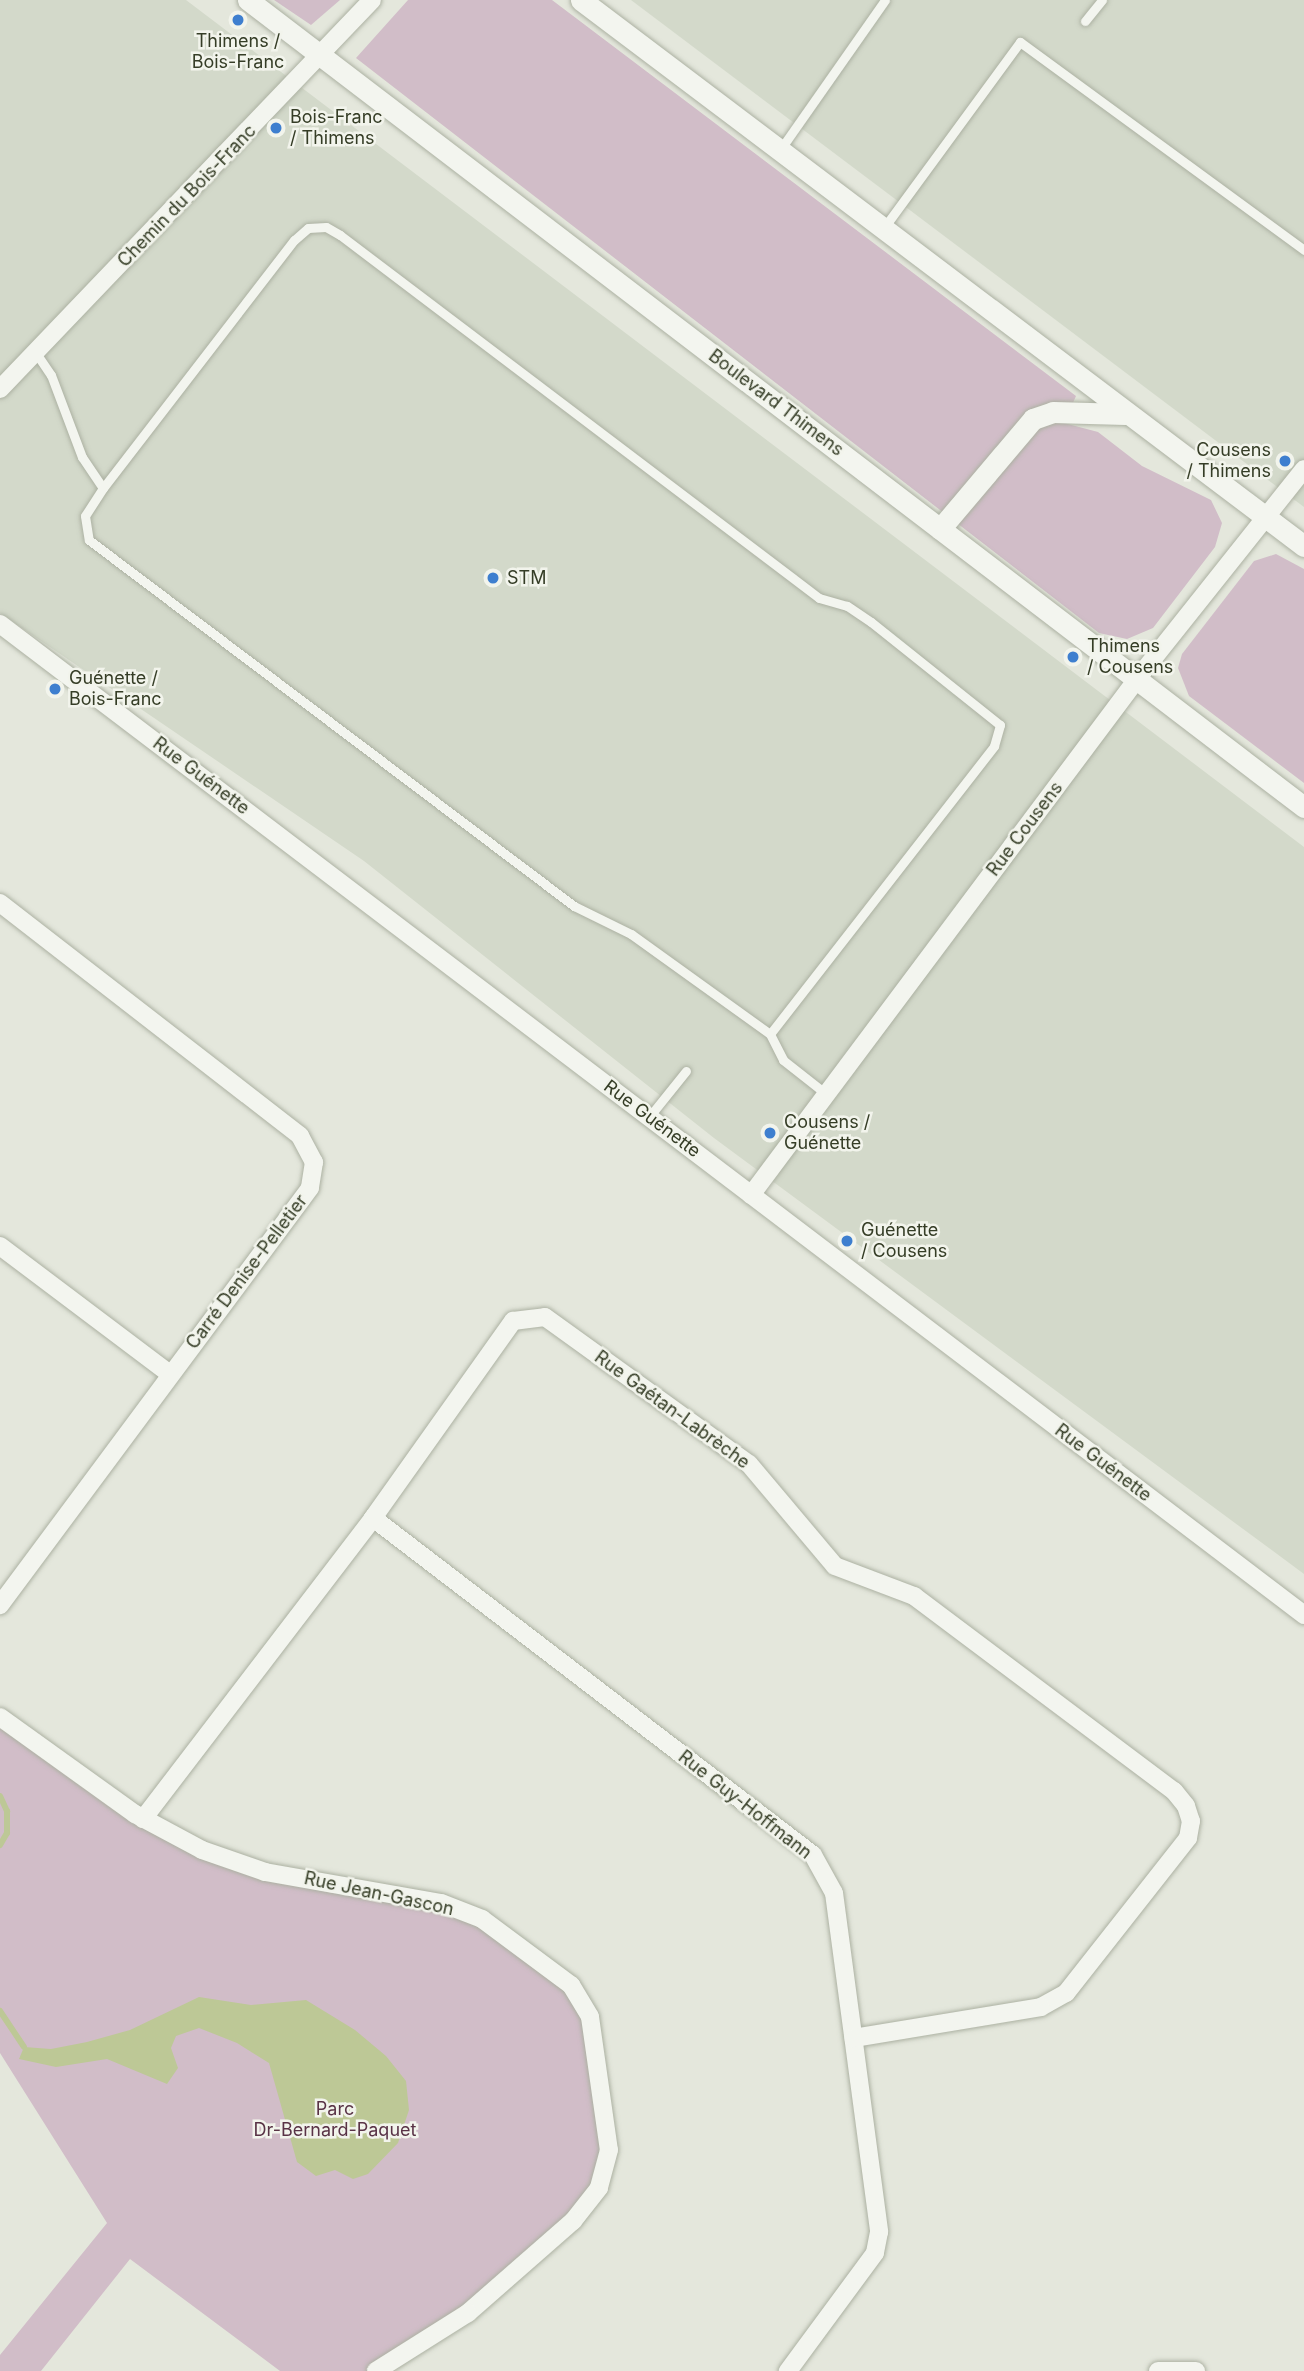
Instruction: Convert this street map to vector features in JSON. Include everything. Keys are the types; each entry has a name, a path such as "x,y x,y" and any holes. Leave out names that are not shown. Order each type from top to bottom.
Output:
{"street":[{"name":"Boulevard Thimens","path":"248,0 1304,807"},
{"name":"Chemin du Bois-Franc","path":"0,389 321,57 372,0"},
{"path":"581,0 1304,547"},
{"path":"940,529 1032,419 1053,412 1125,414"},
{"name":"Rue Cousens","path":"751,1195 1137,679 1304,469"},
{"name":"Rue Guénette","path":"0,624 1304,1615"},
{"name":"Carré Denise-Pelletier","path":"0,903 300,1136 314,1162 310,1188 0,1605"},
{"path":"0,1246 170,1374"},
{"name":"Rue Gaétan-Labrèche","path":"143,1819 373,1518 513,1321 545,1317 749,1464 835,1566 914,1595 1174,1791 1186,1806 1191,1821 1188,1838 1066,1993 1041,2007 853,2038"},
{"name":"Rue Guy-Hoffmann","path":"373,1518 813,1855 834,1893 879,2232 875,2253 788,2371"},
{"name":"Rue Jean-Gascon","path":"0,1717 143,1819 202,1850 265,1872 441,1903 482,1919 570,1985 590,2017 609,2150 599,2188 573,2221 468,2314 376,2371"},
{"path":"1158,2371 1196,2371"}],"lane":[{"path":"779,151 885,0"},
{"path":"1085,21 1102,0"},
{"path":"883,229 1020,42 1304,250"},
{"path":"770,1034 1001,731 996,720 871,622 846,606 819,598 327,227 309,228 294,240 103,488 85,516 85,532 95,546 574,906 631,934 770,1034 783,1060 826,1094"},
{"path":"36,354 51,375 82,457 103,488"},
{"path":"649,1117 686,1071"}],"shaded area":[{"path":"0,0 186,0 1304,847 1304,1574 714,1138 364,861 0,613"},
{"path":"631,0 1304,0 1304,507"},
{"path":"199,1997 251,2005 306,2000 355,2030 386,2056 406,2081 409,2110 398,2143 368,2174 353,2179 335,2170 316,2176 297,2162 269,2063 237,2043 199,2028 176,2036 171,2048 178,2068 167,2084 107,2059 56,2067 19,2059 24,2047 51,2049 130,2030"}],"green space":[{"path":"274,0 340,0 311,25"},
{"path":"408,0 552,0 1076,396 1064,423 1098,432 1142,466 1211,500 1222,523 1215,547 1153,628 1127,639 1099,633 356,58"},
{"path":"1276,554 1304,569 1304,783 1189,696 1178,668 1182,654 1254,561"},
{"name":"Parc Dr-Bernard-Paquet","path":"0,1715 202,1850 441,1903 571,1985 590,2017 609,2150 599,2188 468,2313 376,2371 280,2371 130,2259 41,2371 0,2371 0,2355 107,2223 0,2053"}],"waterway":[{"path":"0,1796 7,1811 7,1833 0,1845"},
{"path":"0,2011 24,2047"}],"place":[{"name":"Thimens / Bois-Franc","path":"238,20"},
{"name":"Bois-Franc / Thimens","path":"276,128"},
{"name":"Cousens / Thimens","path":"1285,461"},
{"name":"STM","path":"493,578"},
{"name":"Thimens / Cousens","path":"1073,657"},
{"name":"Guénette / Bois-Franc","path":"55,689"},
{"name":"Cousens / Guénette","path":"770,1133"},
{"name":"Guénette / Cousens","path":"847,1241"}]}
